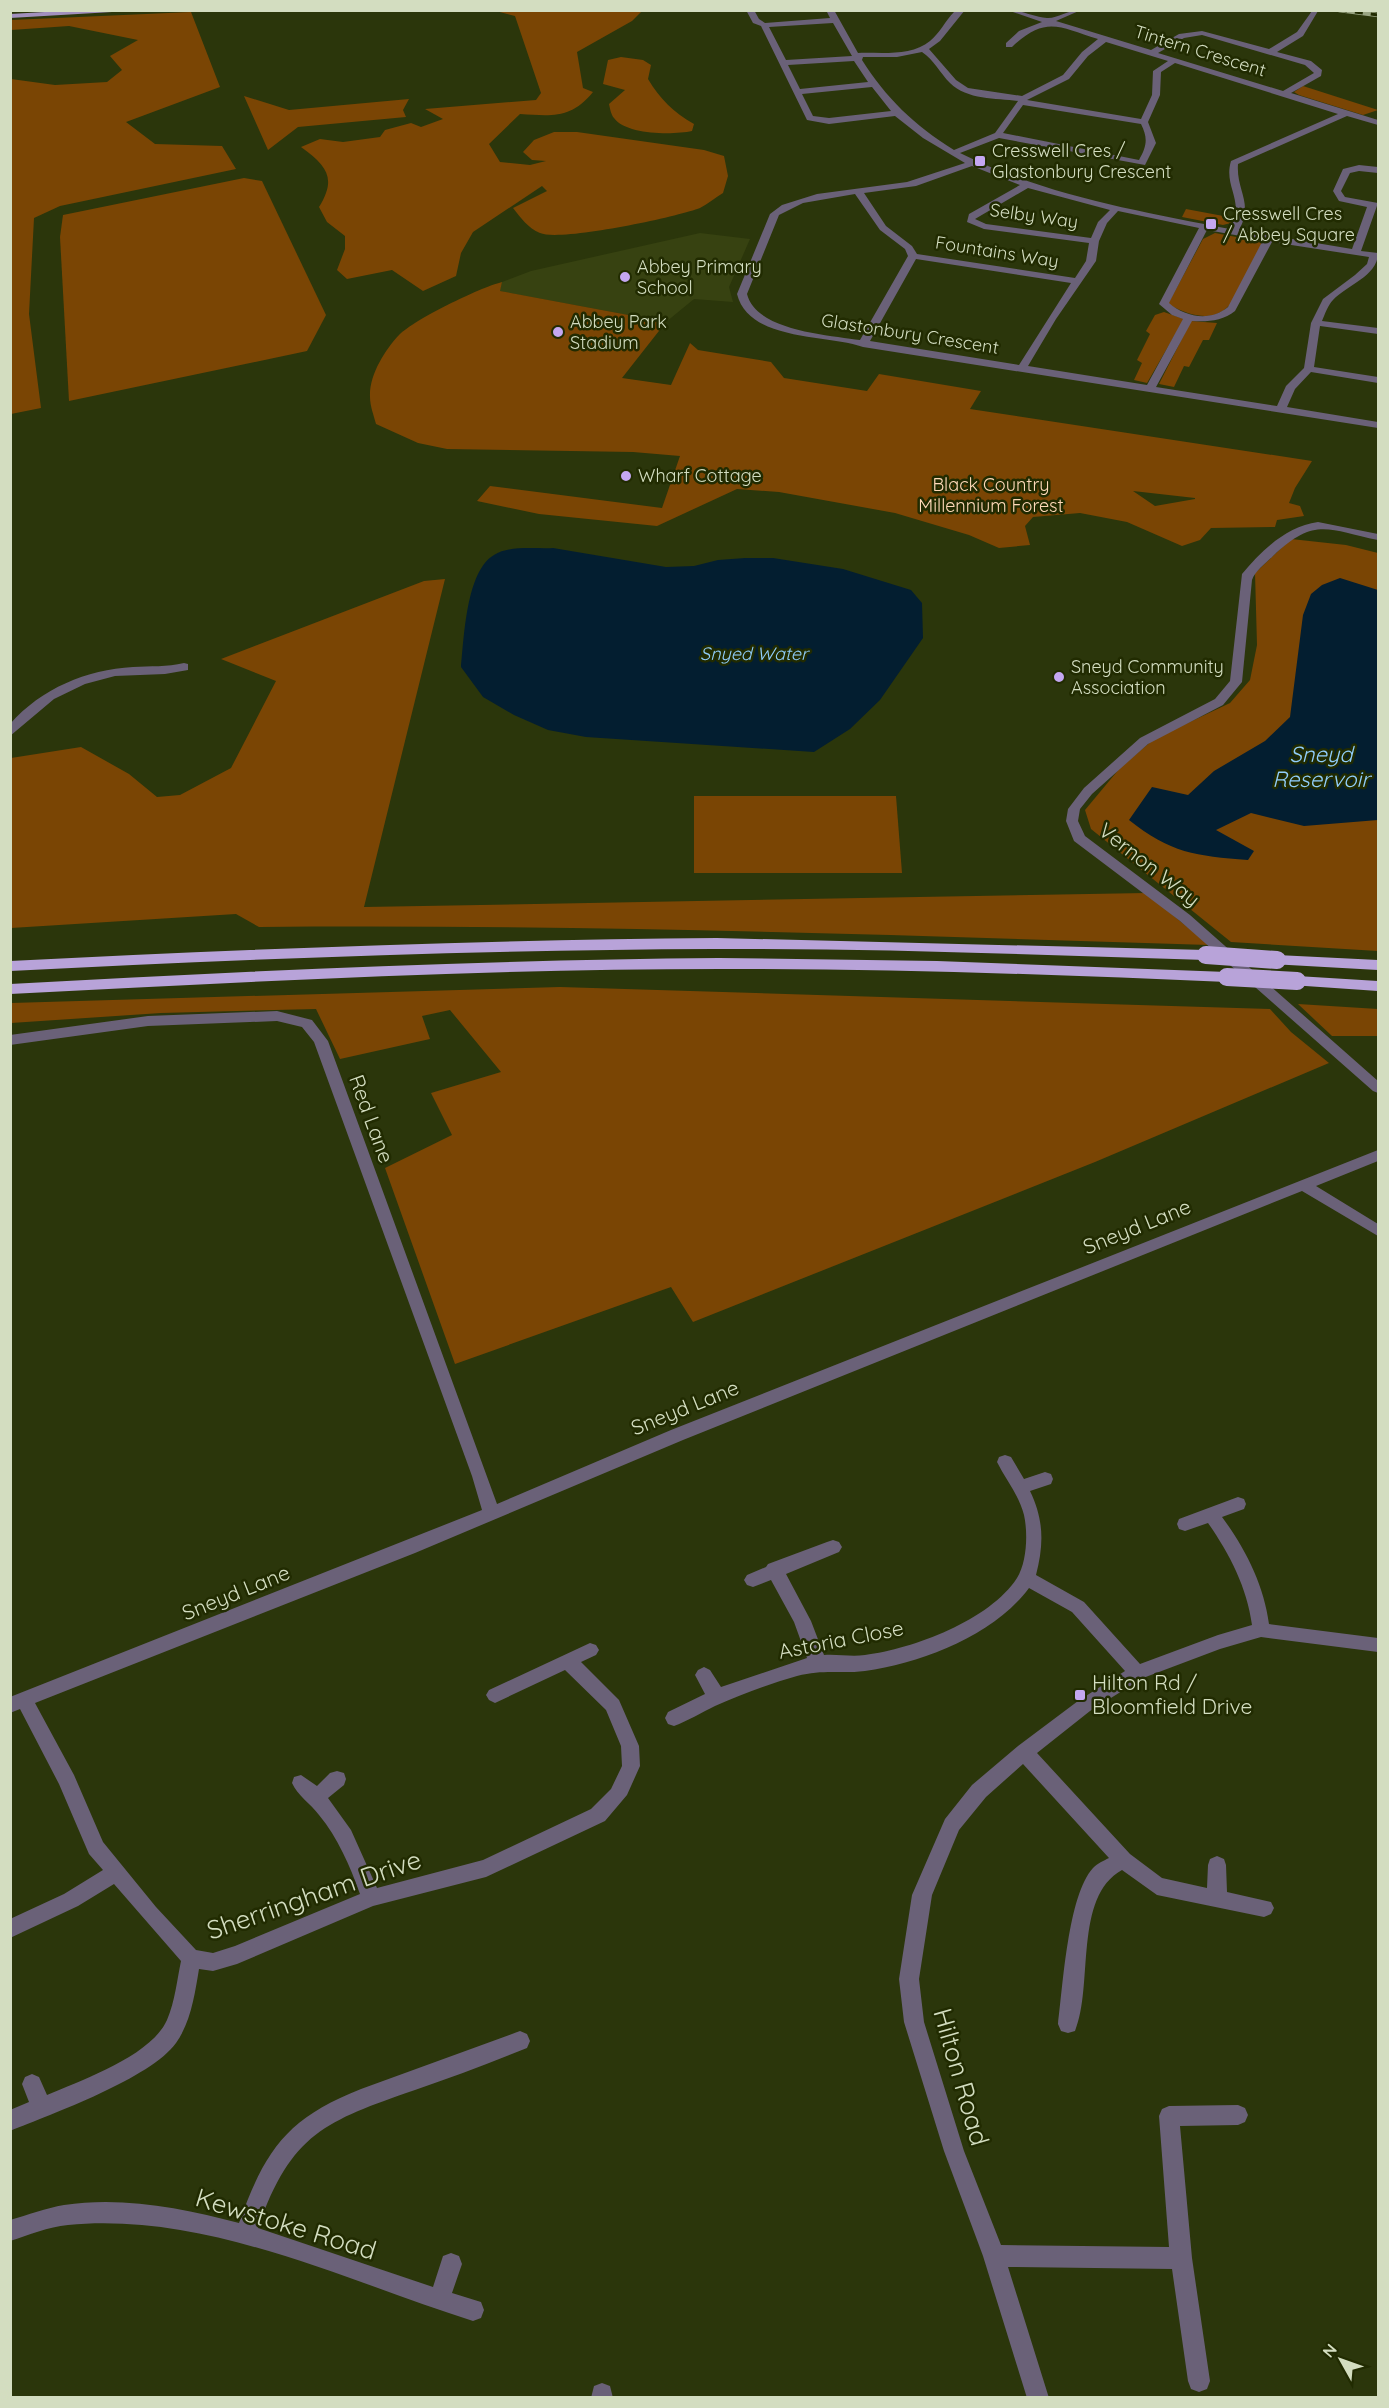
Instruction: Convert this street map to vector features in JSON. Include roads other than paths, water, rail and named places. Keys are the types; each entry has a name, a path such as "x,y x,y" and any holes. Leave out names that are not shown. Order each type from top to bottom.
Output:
{"highway":[{"path":"10,966 234,954 648,944 868,946 1206,955 1378,965"},
{"path":"10,989 241,978 647,964 1034,968 1378,986"}],"main road":[{"path":"10,16 142,10"}],"street":[{"path":"750,10 756,21 764,25 832,15 875,84 898,113 927,136 973,163 1029,184 1116,208 1204,227 1376,256 1371,266 1329,299 1316,323 1309,369 1290,388 1281,409"},
{"path":"783,63 922,49 933,42 951,18 961,10"},
{"name":"Tintern Crescent","path":"1011,10 1284,94 1376,119"},
{"path":"1009,45 1022,33 1077,10"},
{"path":"1270,52 1300,34 1315,13"},
{"path":"764,25 810,118 829,121 898,113"},
{"path":"1291,32 1300,34"},
{"path":"1152,53 1182,36 1195,33 1215,35 1308,63 1318,70 1317,74 1284,94"},
{"path":"998,135 1022,101 1066,77 1085,54 1104,39"},
{"path":"922,49 934,57 958,86 1022,101 1144,122"},
{"path":"1144,122 1155,95 1157,71 1175,60"},
{"path":"799,92 875,84"},
{"path":"1233,232 1244,211 1233,171 1234,164 1248,155 1320,128 1346,112"},
{"path":"953,153 998,135 1142,163 1152,147 1152,137 1144,122"},
{"name":"Glastonbury Crescent","path":"973,163 909,184 859,193 803,199 781,207 766,232 743,287 744,302 755,314 780,328 863,344 1023,367 1378,425"},
{"path":"1356,252 1375,206 1342,199 1337,192 1346,171 1359,168 1378,170"},
{"name":"Selby Way","path":"1029,184 972,216 970,220 984,226 1094,241"},
{"path":"859,193 883,228 909,249 913,256 863,344"},
{"path":"1023,367 1090,261 1094,241 1103,222 1116,208"},
{"path":"1204,227 1164,304 1175,314 1189,318 1219,318 1232,309 1269,238"},
{"name":"Fountains Way","path":"913,256 1077,281"},
{"path":"1150,388 1189,318"},
{"path":"1316,323 1378,331"},
{"path":"1309,369 1378,380"},
{"name":"Vernon Way","path":"1378,537 1318,524 1304,526 1281,543 1248,574 1246,580 1236,682 1219,702 1144,741 1088,791 1074,809 1072,820 1079,838 1185,918 1378,1088"},
{"path":"10,732 24,714 62,688 100,675 132,671 170,671 184,667"},
{"name":"Red Lane","path":"10,1040 148,1022 207,1018 277,1016 307,1023 321,1041 480,1476 491,1513"},
{"name":"Sneyd Lane","path":"17,1703 491,1513 677,1435 1378,1155"},
{"path":"1304,1185 1378,1231"},
{"path":"1005,1462 1031,1508 1036,1536 1027,1578 1078,1607 1137,1672"},
{"path":"1021,1487 1045,1479"},
{"path":"1185,1524 1238,1503"},
{"path":"1211,1514 1225,1533 1248,1583 1260,1613 1261,1630"},
{"path":"753,1580 774,1569 833,1547"},
{"path":"774,1569 802,1621 818,1663"},
{"name":"Astoria Close","path":"674,1718 716,1696 818,1663 868,1663 930,1645 978,1623 1008,1601 1027,1578"},
{"name":"Hilton Road","path":"1038,2397 994,2256 954,2151 914,2022 909,1979 922,1895 952,1825 979,1791 1024,1752 1084,1706 1137,1672 1218,1642 1261,1630 1378,1645"},
{"path":"495,1695 590,1650"},
{"name":"Sherringham Drive","path":"17,1703 67,1781 88,1832 115,1873 191,1958 213,1962 237,1955 371,1898 486,1868 598,1815 618,1795 630,1766 630,1746 613,1705 567,1660"},
{"path":"704,1675 716,1696"},
{"path":"1024,1752 1123,1860 1157,1886 1264,1908"},
{"path":"317,1797 337,1779"},
{"path":"301,1783 317,1797 346,1837 371,1898"},
{"path":"1068,2024 1087,1896 1098,1875 1123,1860"},
{"path":"1217,1865 1217,1899"},
{"path":"10,1929 71,1900 115,1873"},
{"path":"10,2121 131,2065 156,2050 169,2036 183,1999 191,1958"},
{"path":"245,2235 259,2196 274,2167 297,2136 319,2118 345,2104 442,2071 494,2059 520,2041"},
{"path":"32,2084 41,2106"},
{"path":"1199,2381 1181,2258 1168,2116 1238,2115"},
{"name":"Kewstoke Road","path":"10,2231 67,2216 111,2213 156,2216 245,2235 473,2310"},
{"path":"994,2256 1181,2258"},
{"path":"439,2300 451,2264"}],"water":[{"name":"Snyed Water","path":"553,548 666,567 694,566 718,560 773,558 843,569 911,590 922,603 923,638 880,700 850,729 814,752 586,737 548,730 514,715 483,697 461,667 468,606 477,575 485,563 494,555 507,550"},
{"name":"Sneyd Reservoir","path":"1340,578 1378,590 1378,820 1304,826 1251,813 1216,830 1254,851 1248,860 1213,857 1184,851 1158,840 1129,820 1152,787 1188,795 1214,771 1265,741 1290,717 1303,615 1311,594 1322,585"}],"railway":[{"path":"1339,10 1378,15"}],"place":[{"name":"Cresswell Cres / Glastonbury Crescent","path":"980,161"},
{"name":"Cresswell Cres / Abbey Square","path":"1211,224"},
{"name":"Abbey Primary School","path":"625,277"},
{"name":"Abbey Park Stadium","path":"558,332"},
{"name":"Wharf Cottage","path":"626,476"},
{"name":"Sneyd Community Association","path":"1059,677"},
{"name":"Hilton Rd / Bloomfield Drive","path":"1080,1695"}],"park label":[{"name":"Black Country Millennium Forest","path":"991,495"}]}
